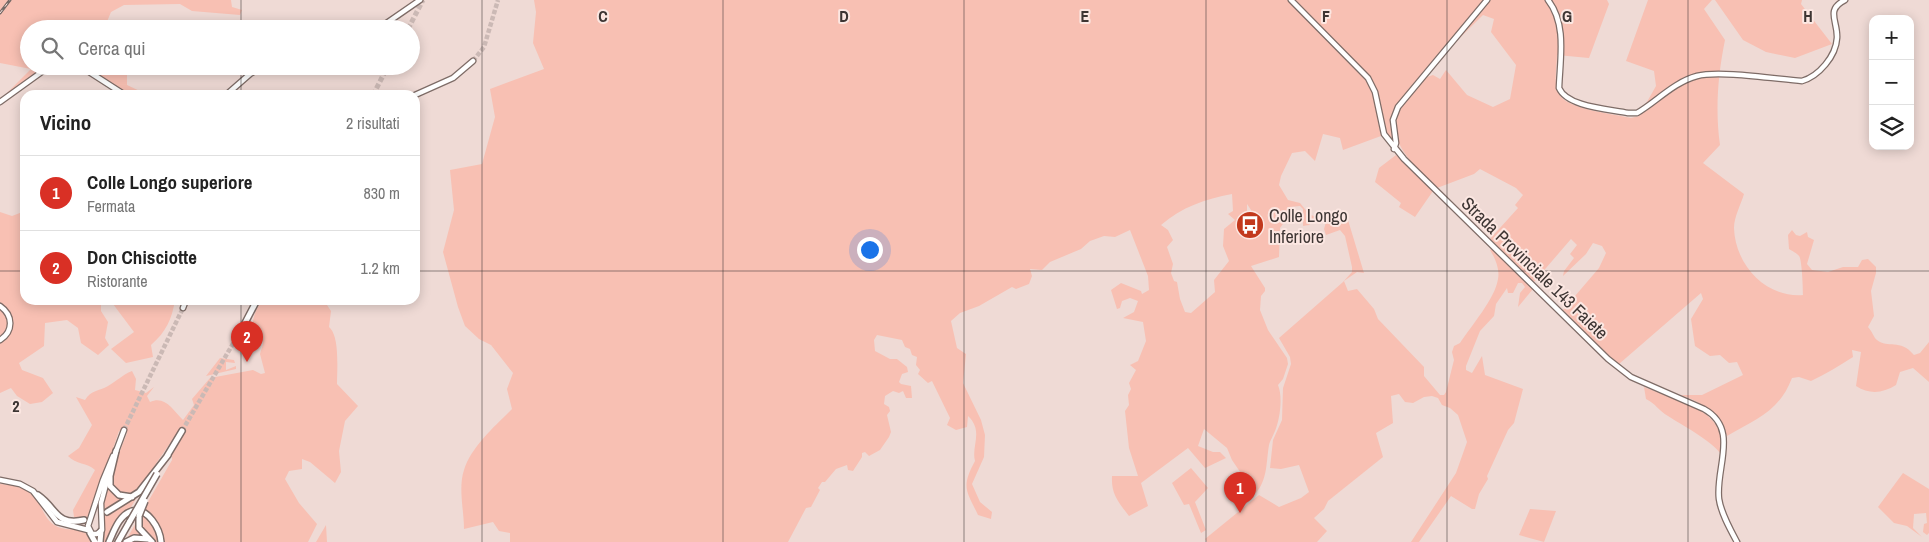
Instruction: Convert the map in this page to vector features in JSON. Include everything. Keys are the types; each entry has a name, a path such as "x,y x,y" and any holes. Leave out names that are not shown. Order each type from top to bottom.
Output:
{"main road":[{"path":"391,20 420,0"},
{"name":"Strada Provinciale 143 Faiete","path":"1291,0 1368,78 1375,92 1384,134 1394,149 1608,359 1631,377 1704,409 1712,415 1725,439 1718,490 1719,502 1737,542"},
{"path":"1394,149 1396,143 1393,120 1398,107 1487,0"},
{"path":"1548,0 1556,10 1560,25 1559,88 1562,95 1578,103 1628,113 1637,113 1681,83 1697,76 1713,74 1802,81 1811,78 1819,73 1834,50 1838,38 1833,12 1838,4 1845,0"},
{"path":"420,93 453,78 474,61"},
{"path":"0,102 38,75"},
{"path":"94,75 117,90"},
{"path":"232,90 249,75"},
{"path":"245,323 254,305"},
{"path":"0,306 9,316 11,325 8,332 0,340"},
{"path":"94,542 89,531 88,521 124,430"},
{"path":"118,542 182,430"},
{"path":"116,451 109,481 114,491 125,497 133,497"},
{"path":"100,542 104,490 116,451"},
{"path":"107,512 133,497 147,484 168,455"},
{"path":"150,541 139,528 139,516 157,474"},
{"path":"0,480 20,484 38,494 61,519 75,522 101,522"},
{"path":"38,494 51,517 72,527 95,534 101,531"},
{"path":"109,542 117,525 131,512 146,514 150,518 159,532 160,542"},
{"path":"72,527 88,521"},
{"path":"126,542 134,538 150,541"}],"shaded area":[{"path":"0,0 231,0 232,7 242,10 240,15 192,11 180,4 124,5 111,12 108,20 20,20 20,67 0,63"},
{"path":"534,0 1607,0 1609,4 1589,58 1557,55 1557,90 1563,99 1571,104 1631,118 1639,116 1656,86 1654,71 1626,61 1648,0 1712,0 1704,9 1725,40 1718,92 1720,145 1703,163 1744,194 1736,215 1734,228 1740,254 1746,266 1765,285 1776,291 1803,295 1800,258 1789,249 1788,235 1792,230 1796,235 1800,236 1807,232 1808,237 1814,240 1807,264 1812,270 1828,272 1843,267 1858,267 1862,260 1868,259 1876,267 1876,273 1871,291 1874,316 1868,327 1875,338 1881,343 1899,345 1914,355 1920,353 1929,342 1929,382 1913,368 1900,372 1896,385 1886,390 1871,392 1861,389 1856,386 1861,352 1852,350 1853,357 1811,381 1799,377 1792,378 1787,390 1773,407 1757,419 1727,436 1720,421 1710,410 1681,395 1702,395 1743,375 1737,362 1729,363 1720,355 1710,356 1695,346 1691,319 1703,299 1701,293 1619,364 1613,360 1563,310 1599,268 1606,253 1602,246 1593,243 1586,254 1563,276 1564,271 1574,258 1570,254 1577,245 1571,239 1534,282 1490,239 1518,208 1515,205 1523,195 1516,188 1480,169 1474,174 1437,188 1411,162 1398,140 1395,129 1395,117 1401,106 1427,77 1433,75 1440,79 1446,70 1467,95 1493,107 1510,99 1516,65 1491,32 1494,19 1483,15 1411,86 1391,116 1393,141 1391,141 1385,130 1381,117 1377,117 1381,136 1343,150 1340,138 1323,134 1315,161 1305,151 1292,153 1281,176 1279,185 1288,200 1300,203 1309,214 1318,218 1330,217 1335,222 1341,214 1348,220 1364,273 1357,272 1344,281 1348,291 1357,289 1374,309 1378,319 1424,367 1424,376 1440,395 1444,395 1446,392 1454,360 1452,352 1454,346 1460,343 1476,321 1488,304 1496,287 1498,268 1490,250 1492,249 1533,289 1518,307 1520,293 1525,287 1522,283 1518,283 1513,293 1508,293 1507,288 1496,304 1494,316 1480,331 1466,366 1466,370 1472,373 1482,356 1485,375 1523,389 1514,423 1508,430 1487,476 1488,479 1479,494 1475,509 1451,496 1419,542 1411,542 1456,473 1467,442 1458,415 1450,408 1442,405 1438,398 1432,396 1424,397 1413,403 1405,402 1399,394 1391,396 1393,423 1376,433 1383,457 1328,501 1324,509 1314,518 1327,531 1317,542 1207,542 1205,539 1259,495 1279,507 1301,498 1309,492 1299,465 1281,469 1270,468 1273,440 1282,420 1283,388 1291,364 1290,357 1279,338 1343,282 1352,272 1352,267 1345,236 1340,230 1326,235 1324,229 1326,222 1314,221 1309,225 1303,226 1303,209 1300,206 1289,207 1289,214 1293,220 1285,221 1280,228 1279,257 1251,266 1265,288 1261,296 1260,310 1268,330 1287,358 1288,364 1283,379 1278,385 1281,402 1277,426 1269,445 1264,477 1255,494 1232,460 1227,448 1204,429 1198,446 1213,452 1220,452 1226,458 1205,468 1188,448 1141,483 1148,506 1129,516 1116,498 1112,476 1138,476 1129,448 1125,411 1129,405 1128,395 1131,389 1129,383 1136,370 1130,365 1138,361 1146,341 1143,322 1123,318 1134,312 1138,301 1130,298 1122,301 1120,308 1117,309 1111,290 1121,283 1141,291 1142,294 1149,290 1148,276 1130,230 1115,237 1104,236 1090,241 1081,249 1050,262 1042,270 1030,269 1032,276 1029,284 1016,289 1012,287 979,306 960,313 951,321 957,348 966,354 963,383 981,420 985,435 984,457 972,484 980,502 992,512 991,519 978,515 968,494 968,477 975,461 976,433 973,422 968,416 967,427 956,430 947,425 950,418 932,381 928,383 918,374 920,370 916,365 917,357 912,355 910,349 905,347 902,340 877,335 874,340 875,351 890,359 897,359 907,367 908,372 902,374 899,382 911,386 912,398 906,398 903,391 899,393 893,391 885,396 884,404 889,407 890,411 887,415 891,432 889,437 880,450 869,456 865,452 862,453 862,457 853,471 848,470 847,465 836,469 825,482 822,482 811,507 806,508 788,542 510,542 510,533 499,531 493,522 464,529 461,492 464,470 467,461 478,445 512,409 507,389 513,373 491,345 479,339 465,326 443,252 454,210 450,170 482,164 495,117 490,89 544,69 533,43 536,12","holes":["1232,194 1233,211 1228,214 1235,220 1224,229 1223,246 1229,261 1214,280 1215,292 1191,313 1185,312 1177,282 1174,281 1171,273 1173,264 1167,247 1173,240 1168,230 1161,225 1177,213 1194,205 1212,198","1247,204 1251,210 1246,232 1238,229 1247,216"]},
{"path":"1715,0 1802,0 1801,4 1832,44 1795,58 1766,52 1743,40"},
{"path":"25,75 40,75 0,105 0,100"},
{"path":"99,75 127,75 127,85 138,90 123,90"},
{"path":"1396,155 1433,191 1415,217 1399,207 1401,203 1375,182 1379,168"},
{"path":"0,212 12,216 20,213 20,305 101,305 101,311 108,322 105,338 109,345 98,355 81,343 78,328 67,320 45,323 44,346 19,363 22,370 43,378 53,393 42,402 30,404 17,396 11,388 0,393"},
{"path":"114,305 174,305 168,325 151,345 153,357 126,363 111,349 134,332"},
{"path":"260,305 327,305 331,311 329,327 333,331 336,345 337,384 358,406 345,421 339,451 341,472 335,483 310,462 302,459 302,469 289,471 285,479 299,503 317,524 308,542 125,542 172,460 172,454 184,433 184,430 180,429 157,462 111,542 103,542 105,528 103,520 104,492 127,433 119,431 90,516 74,517 73,510 95,470 92,467 74,461 68,456 79,448 92,425 76,397 85,400 93,392 108,386 132,371 136,379 135,390 146,393 154,387 147,396 150,402 160,400 164,402 183,420 194,405 192,399 210,378 253,370 261,374 265,373 260,354 263,344 261,337 253,331 254,315"},
{"path":"220,358 234,360 235,363 226,362 226,370 236,366 236,369 206,376"},
{"path":"1644,387 1684,402 1709,417 1717,427 1721,439 1720,453 1703,438 1665,414 1646,399"},
{"path":"1191,468 1208,488 1195,502 1206,530 1201,533 1189,504 1184,505 1172,483"},
{"path":"1903,473 1929,489 1929,533 1927,535 1923,532 1924,524 1927,523 1926,513 1914,514 1913,528 1922,537 1907,526 1894,523 1878,507"},
{"path":"0,484 16,486 31,493 53,524 61,528 86,533 92,542 0,542"},
{"path":"1530,509 1556,511 1544,542 1519,535"},
{"path":"326,525 327,542 316,542"}],"tunnel":[{"path":"413,20 423,0"},
{"path":"473,61 484,47 498,0"},
{"path":"376,90 383,75"},
{"path":"124,430 183,308"},
{"path":"182,431 245,323"}],"railway":[{"path":"0,13 10,0"}],"place":[{"name":"Colle Longo Inferiore","path":"1250,225"},
{"name":"Don Chisciotte","path":"247,362"},
{"name":"Colle Longo superiore","path":"1240,513"}]}
